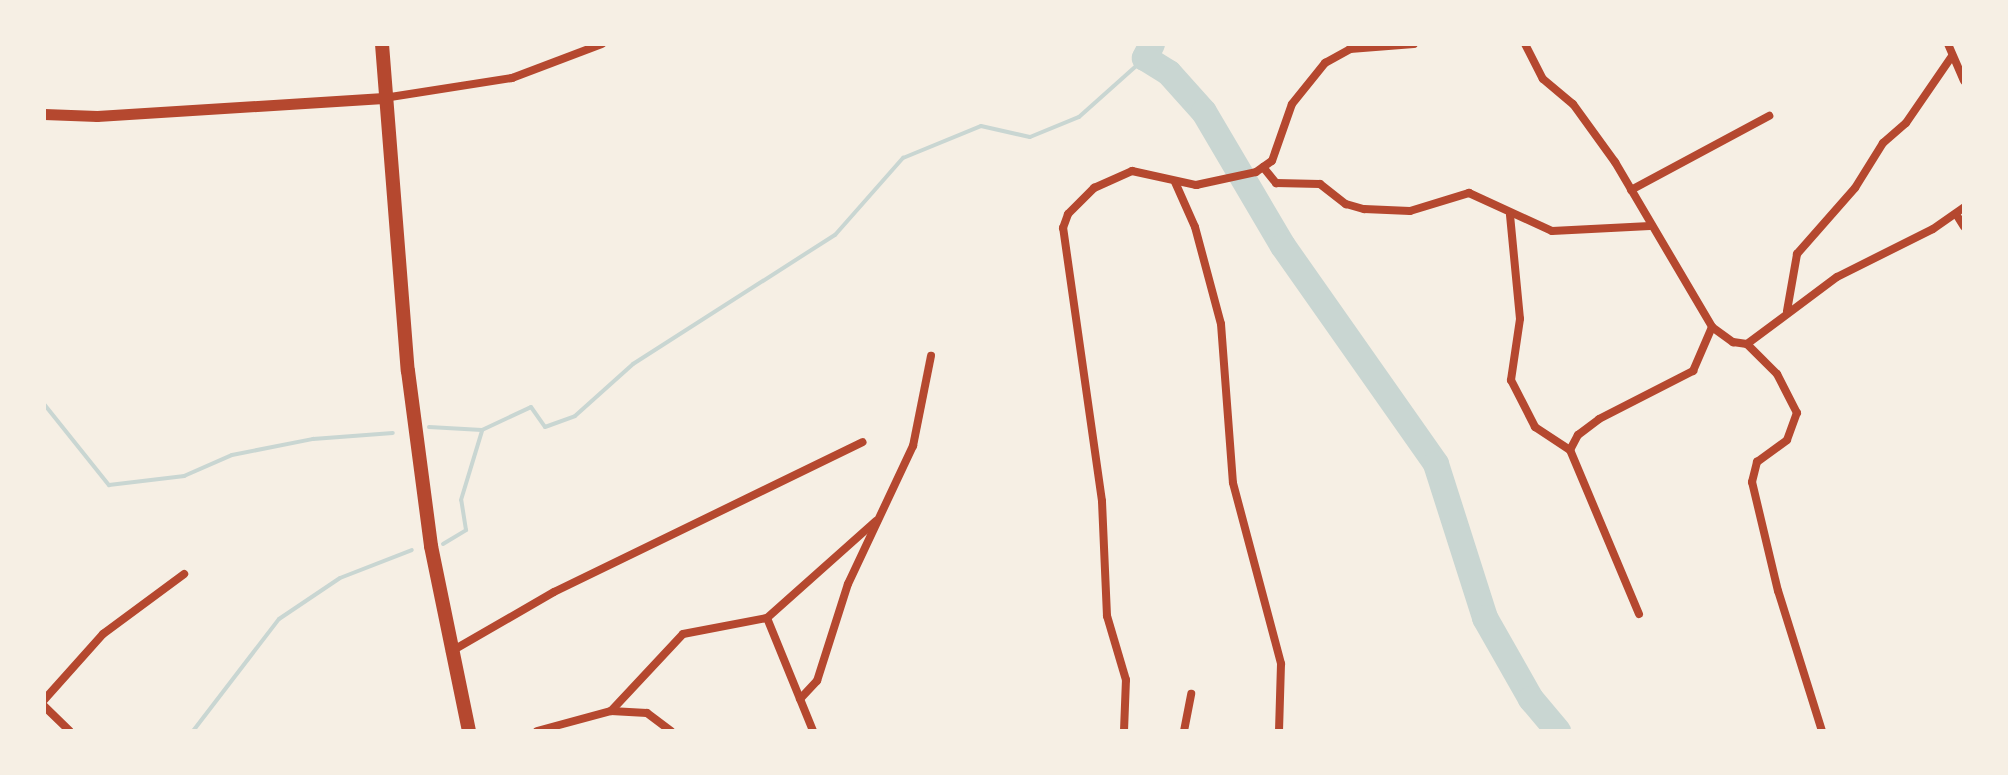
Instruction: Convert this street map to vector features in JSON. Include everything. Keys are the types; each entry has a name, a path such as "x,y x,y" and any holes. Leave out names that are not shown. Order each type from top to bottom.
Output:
{"highway":[{"path":"382,44 383,98 408,371 450,652 469,731"}],"street":[{"path":"44,114 97,116 383,98 498,81 602,44"},
{"path":"1124,731 1126,680 1107,616 1102,501 1063,228 1076,201 1113,176 1132,171 1175,182 1216,184 1263,167 1279,147 1292,104 1325,63 1350,49 1414,44"},
{"path":"1525,44 1543,79 1588,123 1712,327 1733,342 1747,344 1777,374 1797,413 1787,440 1751,472 1778,591 1822,731"},
{"path":"1948,44 1964,81"},
{"path":"1787,311 1797,254 1855,188 1883,143 1906,123 1952,56"},
{"path":"1631,190 1769,116"},
{"path":"1263,167 1276,183 1320,184 1346,204 1364,209 1410,211 1469,193 1510,215 1566,233 1650,226"},
{"path":"1175,182 1195,227 1221,324 1233,483 1281,664 1279,731"},
{"path":"1747,344 1787,311 1870,257 1956,214 1964,207"},
{"path":"1956,214 1964,227"},
{"path":"1510,215 1520,319 1511,380 1535,427 1570,450 1639,614"},
{"path":"1570,450 1578,435 1599,419 1693,371 1712,327"},
{"path":"800,699 818,677 839,610 876,521 913,446 931,356"},
{"path":"450,652 554,592 863,442"},
{"path":"611,711 683,634 767,618 876,521"},
{"path":"70,731 44,703 103,634 184,574"},
{"path":"767,618 813,731"},
{"path":"1184,731 1191,694"},
{"path":"537,731 611,711 647,713 671,731"}],"waterway":[{"path":"1152,44 1145,58 1169,73 1204,112 1283,246 1436,464 1485,618 1531,699 1558,731"},
{"path":"429,427 482,430 531,407 545,427 575,416 633,364 835,235 903,158 981,126 1030,137 1079,117 1145,58"},
{"path":"44,404 109,485 184,476 232,455 313,439 393,433"},
{"path":"443,544 466,530 461,500 482,431"},
{"path":"193,731 279,619 340,578 412,550"}]}
